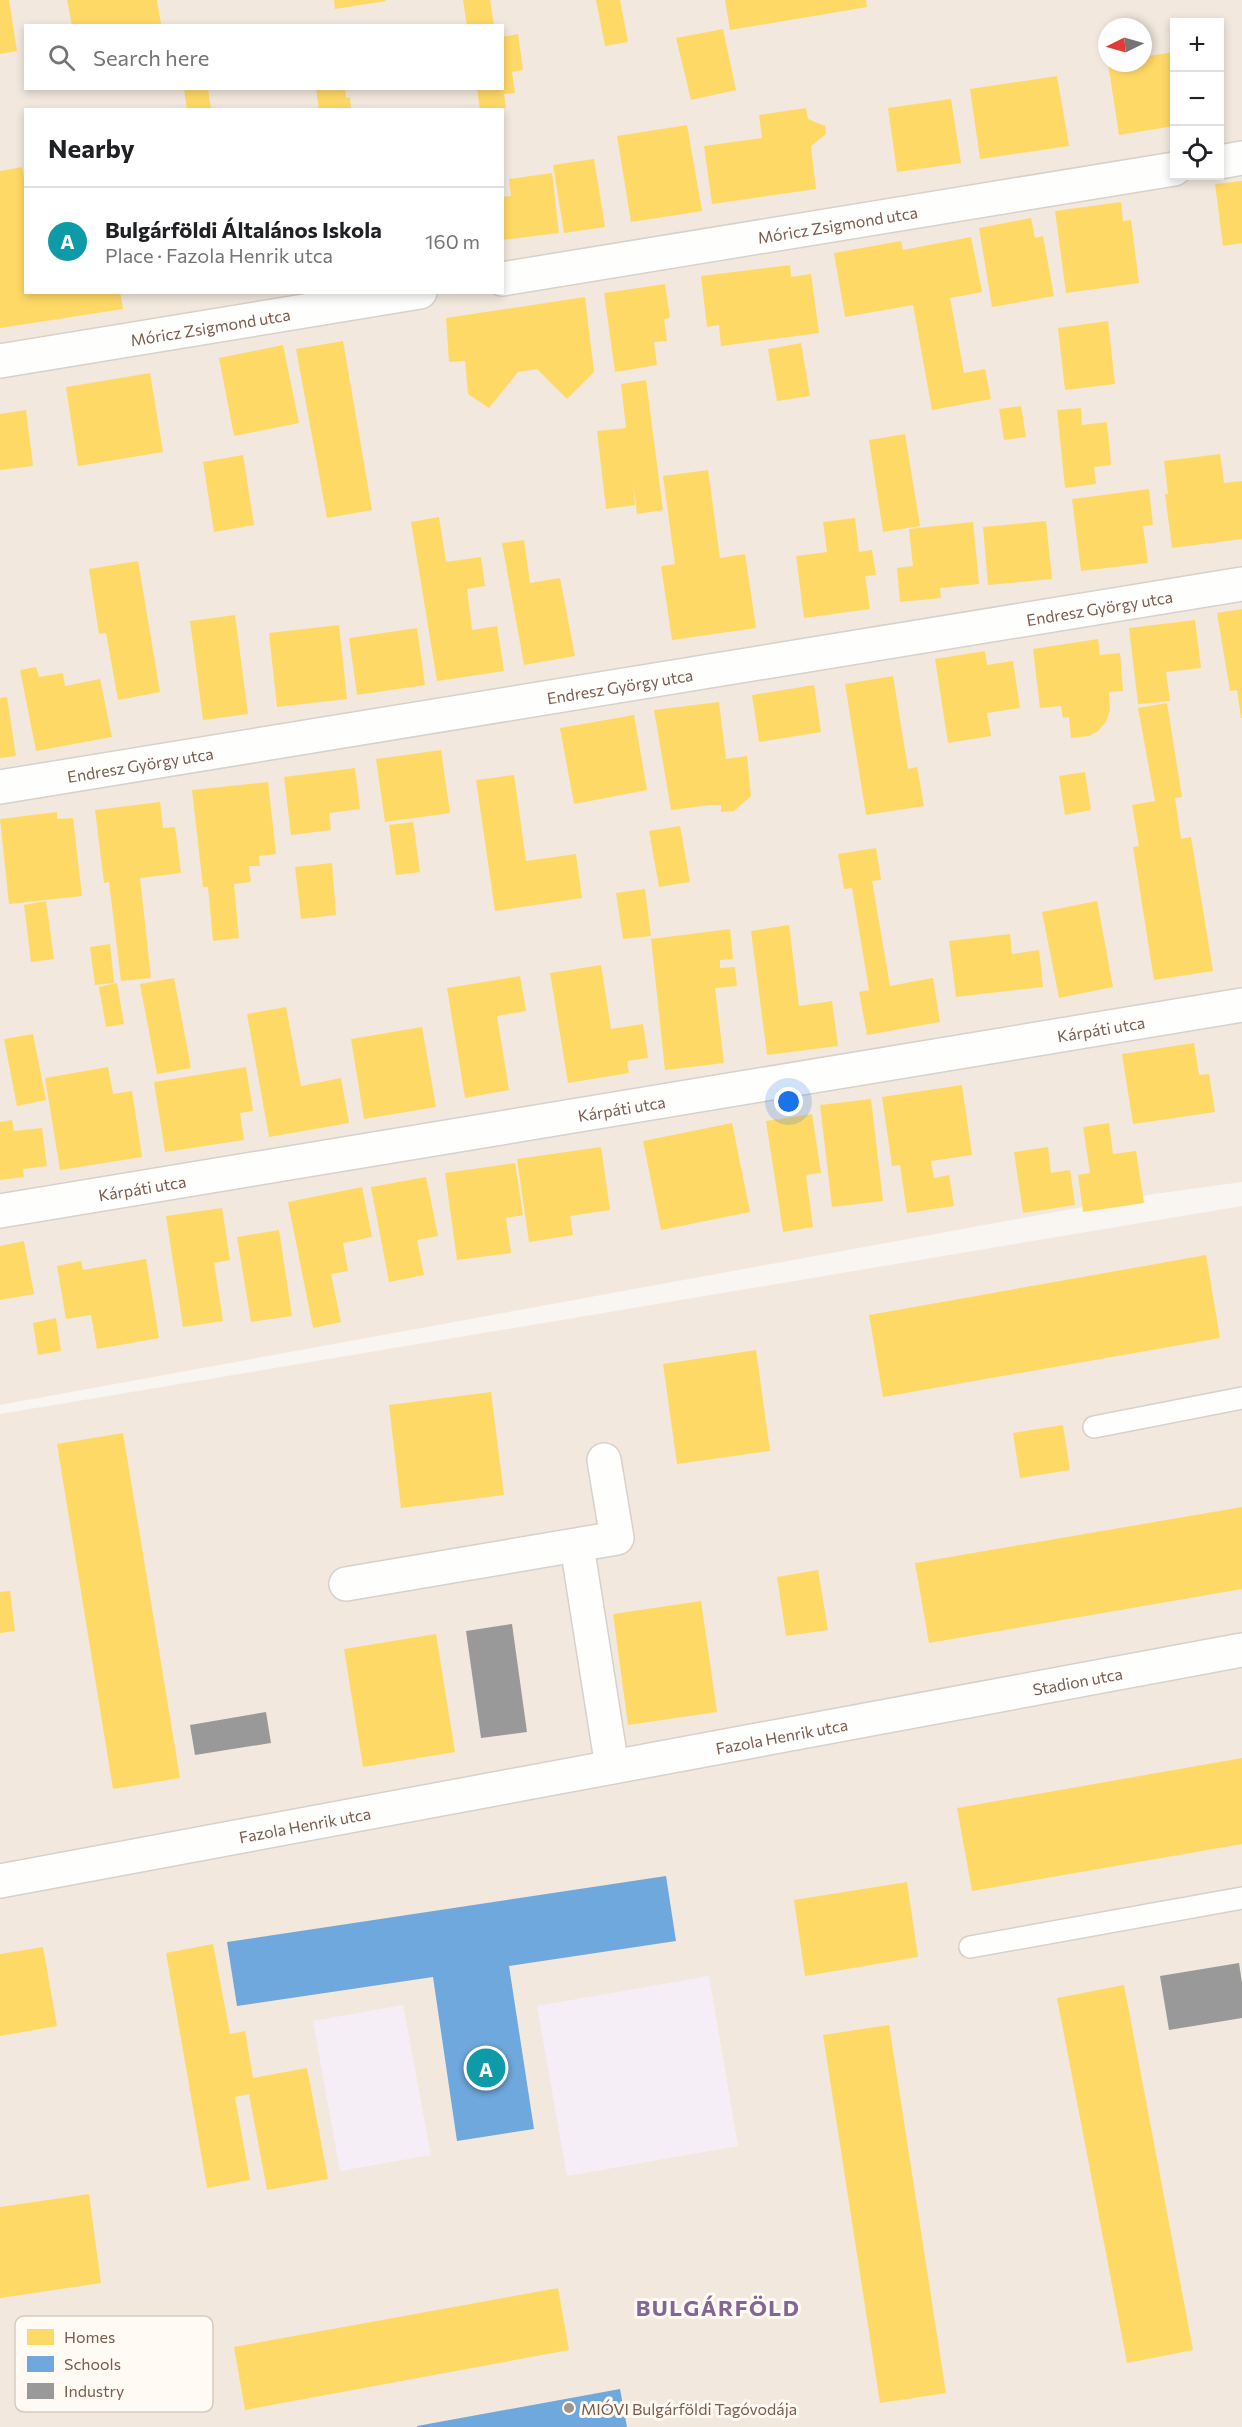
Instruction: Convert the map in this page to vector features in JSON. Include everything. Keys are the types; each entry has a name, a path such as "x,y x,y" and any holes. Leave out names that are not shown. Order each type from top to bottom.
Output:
{"street":[{"path":"1224,161 1242,158"},
{"name":"Móricz Zsigmond utca","path":"504,279 1170,170"},
{"name":"Móricz Zsigmond utca","path":"0,361 408,294"},
{"name":"Endresz György utca","path":"0,787 1242,584"},
{"name":"Kárpáti utca","path":"0,1211 1242,1005"},
{"path":"346,1584 617,1538 604,1460"},
{"path":"577,1546 612,1767"},
{"name":"Stadion utca","path":"916,1711 1242,1650"},
{"name":"Fazola Henrik utca","path":"0,1881 916,1711"}],"lane":[{"path":"1095,1427 1242,1398"},
{"path":"970,1947 1242,1898"}],"shaded area":[{"path":"0,0 1242,0 1242,1182 1154,1194 0,1405"},
{"path":"1242,1206 1242,2427 0,2427 0,1414"},
{"path":"709,1976 738,2146 567,2176 537,2006"},
{"path":"403,2005 431,2155 340,2171 313,2021"}],"building: Homes":[{"path":"0,0 9,0 17,51 0,54"},
{"path":"67,0 157,0 161,24 72,24"},
{"path":"334,0 385,0 386,1 335,9"},
{"path":"463,0 490,0 494,24 467,24"},
{"path":"596,0 620,0 628,42 605,46"},
{"path":"725,0 866,0 867,7 730,30"},
{"path":"723,29 736,90 691,100 676,38"},
{"path":"518,34 523,70 512,72 515,93 504,94 506,108 480,108 477,90 504,90 504,37"},
{"path":"1170,53 1170,127 1119,135 1109,72 1152,72 1152,56"},
{"path":"1057,76 1069,146 980,159 970,89"},
{"path":"184,90 208,90 211,108 187,108"},
{"path":"316,90 345,90 346,98 350,97 351,108 319,108"},
{"path":"951,99 961,163 897,172 888,108"},
{"path":"806,108 808,119 825,126 826,134 811,146 816,189 712,204 704,146 762,138 759,115"},
{"path":"687,125 702,211 631,222 617,136"},
{"path":"594,159 605,227 564,233 553,165"},
{"path":"22,167 24,178 24,294 120,294 123,309 0,328 0,171"},
{"path":"552,173 559,233 504,240 504,197 511,196 509,179"},
{"path":"1242,181 1242,243 1223,246 1215,184"},
{"path":"1121,202 1123,221 1131,220 1139,283 1066,293 1055,211"},
{"path":"1031,218 1035,238 1043,236 1054,296 992,307 979,228"},
{"path":"971,237 982,292 950,298 964,373 985,369 991,399 932,410 913,305 845,317 834,253 901,241 903,250"},
{"path":"790,265 791,277 811,274 819,333 721,346 719,325 707,327 701,276"},
{"path":"665,284 670,318 664,319 667,341 654,342 657,365 615,372 604,293"},
{"path":"585,297 594,372 567,399 537,369 518,372 489,408 468,394 465,361 449,362 446,318"},
{"path":"1108,321 1115,384 1065,390 1058,328"},
{"path":"343,341 372,510 327,518 296,349"},
{"path":"801,343 810,396 777,401 768,349"},
{"path":"283,345 299,423 234,436 219,358"},
{"path":"150,373 163,452 78,466 66,387"},
{"path":"646,380 663,510 637,514 633,482 635,505 606,509 597,431 626,428 621,384"},
{"path":"1021,406 1026,437 1004,440 999,409"},
{"path":"1081,408 1082,425 1107,422 1111,465 1094,467 1096,484 1065,488 1057,410"},
{"path":"26,410 33,466 0,470 0,414"},
{"path":"905,434 920,526 883,532 869,440"},
{"path":"1220,454 1224,483 1242,481 1242,539 1172,548 1165,494 1168,494 1164,461"},
{"path":"243,455 254,525 214,532 203,462"},
{"path":"708,470 720,558 745,554 756,628 672,640 661,566 675,564 663,476"},
{"path":"1149,489 1153,525 1143,526 1148,563 1081,571 1072,499"},
{"path":"439,517 446,562 481,557 485,586 467,589 472,630 497,626 504,671 437,681 411,522"},
{"path":"855,518 859,552 872,550 876,575 865,576 870,609 804,618 796,556 827,552 823,522"},
{"path":"1046,521 1052,579 988,585 983,527"},
{"path":"973,522 979,584 940,588 941,598 900,602 897,568 913,566 909,529"},
{"path":"524,540 530,583 560,578 575,656 524,665 502,543"},
{"path":"138,561 160,692 118,700 106,633 99,634 89,569"},
{"path":"1242,609 1241,718 1237,690 1230,691 1217,613"},
{"path":"235,615 248,714 203,720 190,621"},
{"path":"1195,620 1201,668 1166,672 1170,701 1138,704 1129,628"},
{"path":"339,625 347,699 277,707 269,633"},
{"path":"417,628 425,685 357,695 349,638"},
{"path":"1098,639 1100,655 1120,653 1123,691 1109,692 1110,710 1106,722 1098,731 1089,736 1071,738 1069,717 1063,718 1061,706 1040,708 1033,649"},
{"path":"985,651 987,665 1013,661 1020,708 987,713 991,736 948,743 935,659"},
{"path":"36,667 39,677 63,673 65,686 100,679 112,737 36,751 20,670"},
{"path":"893,676 908,769 917,767 924,806 866,815 845,684"},
{"path":"814,685 821,732 759,742 752,695"},
{"path":"7,697 16,756 0,758 0,698"},
{"path":"719,702 726,759 747,756 751,796 734,811 721,812 721,805 671,810 654,710"},
{"path":"1167,703 1182,797 1175,798 1181,839 1191,837 1213,971 1154,980 1133,847 1139,846 1132,805 1155,801 1138,708"},
{"path":"634,715 647,790 574,804 560,728"},
{"path":"441,750 450,813 385,822 376,759"},
{"path":"355,768 360,809 329,813 331,830 291,835 284,777"},
{"path":"1085,772 1091,810 1065,815 1059,776"},
{"path":"514,775 526,861 576,854 582,898 495,911 476,780"},
{"path":"268,782 276,854 259,856 260,866 249,866 251,882 234,884 239,938 213,941 208,887 203,887 192,790"},
{"path":"160,802 163,828 175,827 181,873 140,878 151,978 121,981 109,882 104,883 95,810"},
{"path":"57,812 57,819 73,818 82,896 9,904 0,819"},
{"path":"413,822 420,872 396,875 389,825"},
{"path":"680,826 690,882 659,887 649,831"},
{"path":"876,848 881,880 872,881 890,986 933,978 940,1022 867,1035 859,992 869,990 852,888 844,889 838,854"},
{"path":"332,863 336,915 301,919 295,867"},
{"path":"645,889 651,936 623,939 616,893"},
{"path":"46,901 54,959 31,962 24,905"},
{"path":"1097,901 1113,987 1059,998 1042,912"},
{"path":"789,925 799,1006 832,1001 838,1046 767,1055 751,931"},
{"path":"730,929 733,959 720,960 720,968 735,967 737,986 715,988 724,1063 665,1070 651,939"},
{"path":"1010,934 1012,954 1039,950 1043,987 956,997 949,941"},
{"path":"110,944 114,983 95,985 90,947"},
{"path":"601,965 611,1029 643,1024 648,1058 627,1061 629,1073 568,1083 550,973"},
{"path":"520,976 526,1011 497,1016 509,1090 465,1098 447,988"},
{"path":"174,978 191,1068 157,1074 140,984"},
{"path":"117,983 124,1024 106,1027 99,987"},
{"path":"286,1007 301,1086 341,1078 349,1123 269,1137 247,1014"},
{"path":"422,1027 436,1107 364,1119 351,1039"},
{"path":"33,1034 46,1100 17,1106 4,1039"},
{"path":"1194,1043 1199,1075 1209,1074 1215,1112 1133,1124 1122,1054"},
{"path":"108,1067 113,1094 132,1091 142,1157 60,1170 45,1078"},
{"path":"246,1067 253,1111 240,1113 244,1140 165,1152 154,1082"},
{"path":"962,1085 972,1155 931,1161 934,1178 949,1175 954,1206 907,1213 900,1165 892,1166 882,1097"},
{"path":"871,1099 883,1201 832,1207 820,1105"},
{"path":"812,1114 821,1173 806,1175 813,1227 783,1232 766,1121"},
{"path":"12,1120 14,1131 42,1128 47,1166 23,1169 24,1177 0,1180 0,1122"},
{"path":"732,1123 750,1212 661,1230 643,1141"},
{"path":"1109,1123 1113,1154 1136,1151 1144,1203 1083,1212 1078,1175 1090,1173 1083,1127"},
{"path":"601,1147 610,1210 570,1216 573,1235 529,1242 517,1159"},
{"path":"1048,1147 1051,1173 1070,1170 1075,1205 1023,1213 1014,1152"},
{"path":"515,1163 523,1215 506,1218 511,1253 457,1260 445,1173"},
{"path":"426,1177 438,1236 417,1240 424,1275 389,1282 371,1187"},
{"path":"362,1187 372,1237 343,1243 348,1271 331,1274 341,1322 313,1328 288,1202"},
{"path":"222,1208 230,1260 214,1263 223,1321 183,1327 166,1216"},
{"path":"279,1230 292,1316 251,1322 237,1237"},
{"path":"24,1241 34,1294 0,1300 0,1246"},
{"path":"1206,1255 1220,1338 883,1397 869,1315"},
{"path":"146,1259 159,1338 97,1349 91,1315 66,1319 57,1266 81,1261 83,1270"},
{"path":"56,1318 61,1351 38,1355 33,1323"},
{"path":"756,1350 770,1451 677,1464 663,1364"},
{"path":"491,1392 504,1495 401,1508 389,1405"},
{"path":"1063,1425 1070,1470 1020,1478 1013,1433"},
{"path":"123,1433 180,1778 113,1789 57,1444"},
{"path":"1242,1507 1242,1589 929,1643 915,1563"},
{"path":"818,1570 828,1630 786,1636 777,1577"},
{"path":"10,1591 15,1631 0,1633 0,1592"},
{"path":"701,1601 717,1712 628,1725 613,1614"},
{"path":"436,1634 455,1752 363,1767 344,1649"},
{"path":"1242,1758 1242,1844 972,1891 957,1808"},
{"path":"907,1882 918,1957 805,1976 794,1900"},
{"path":"213,1944 230,2034 245,2031 253,2078 307,2068 328,2179 267,2190 249,2094 235,2097 250,2180 207,2188 166,1953"},
{"path":"43,1947 57,2026 0,2036 0,1954"},
{"path":"1124,1985 1193,2350 1127,2363 1057,1998"},
{"path":"889,2025 946,2393 880,2403 823,2035"},
{"path":"89,2194 101,2283 0,2298 0,2207"},
{"path":"558,2288 569,2350 245,2410 234,2347"}],"building: Schools":[{"path":"666,1876 676,1941 509,1966 534,2129 457,2141 433,1977 237,2006 227,1942"},
{"name":"MIÓVI Bulgárföldi Tagóvodája","path":"620,2389 627,2427 417,2427 417,2426"}],"building: Industry":[{"path":"512,1624 527,1732 481,1738 466,1631"},
{"path":"266,1712 271,1743 195,1755 190,1725"},
{"path":"1239,1963 1242,1983 1242,2018 1169,2030 1160,1976"}],"place":[{"name":"Bulgárföldi Általános Iskola","path":"486,2068"},
{"name":"MIÓVI Bulgárföldi Tagóvodája","path":"569,2408"}],"district":[{"name":"BULGÁRFÖLD","path":"718,2307"}]}
